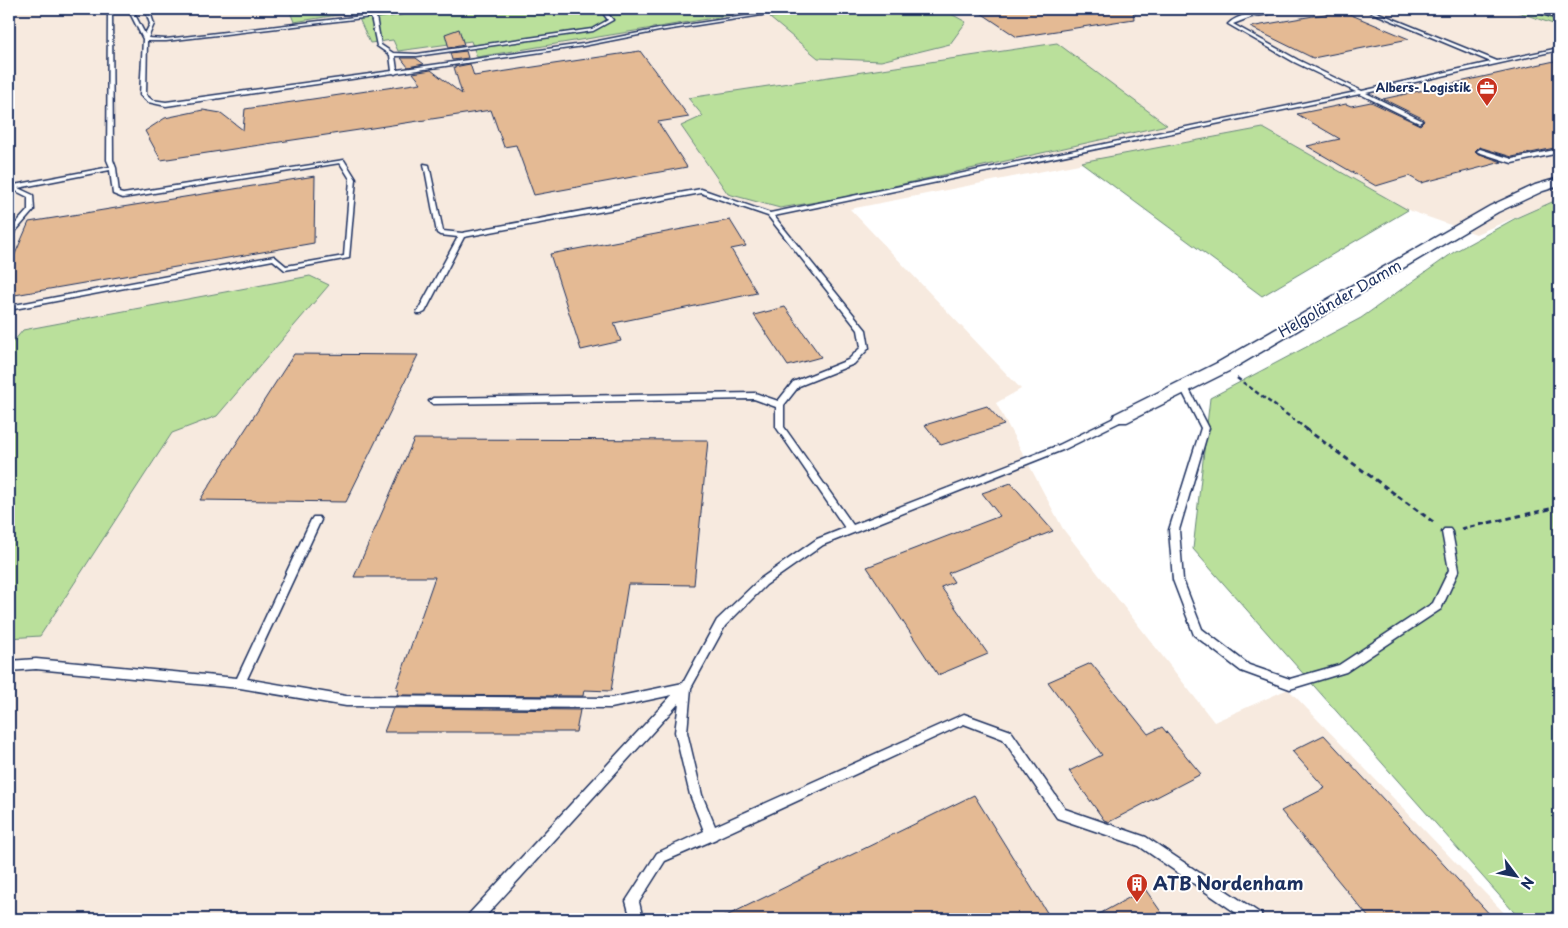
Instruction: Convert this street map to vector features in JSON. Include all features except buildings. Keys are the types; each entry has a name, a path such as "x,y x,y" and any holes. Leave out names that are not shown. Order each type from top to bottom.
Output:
{"street":[{"name":"Helgoländer Damm","path":"1121,418 1223,367 1494,209 1539,188 1559,182"}],"lane":[{"path":"9,20 12,9"},
{"path":"9,308 274,258 285,268 347,257 354,179 342,161 123,196 116,194 110,160 110,9"},
{"path":"130,9 145,39"},
{"path":"147,9 152,24 145,39 143,95 150,102 166,104 583,45 659,30 799,9"},
{"path":"372,9 379,46 392,54 417,55 593,30 611,20 602,9"},
{"path":"145,39 213,35 430,9"},
{"path":"1295,9 1241,18 1230,24 1360,93 1419,121"},
{"path":"1366,9 1497,63"},
{"path":"426,165 440,233 462,235 701,191 770,215 1559,50"},
{"path":"392,54 395,73"},
{"path":"1480,150 1512,161 1559,151"},
{"path":"12,187 112,168"},
{"path":"9,176 12,187 31,196 31,210 11,232 9,237"},
{"path":"770,215 862,330 865,348 851,362 796,384 780,405 780,427 850,530"},
{"path":"421,312 462,235"},
{"path":"1184,387 1204,428 1174,530 1178,580 1198,632 1245,668 1290,684 1342,668 1437,606 1454,570 1446,532"},
{"path":"433,401 755,396 780,405"},
{"path":"474,919 686,687 721,623 763,582 820,542 1062,447 1121,418"},
{"path":"240,683 316,520"},
{"path":"9,666 36,664 240,683 346,701 611,703 686,687"},
{"path":"686,687 681,732 696,795 712,835"},
{"path":"637,919 632,901 661,857 964,720 1007,735 1061,814 1142,841 1256,919"}],"path":[{"path":"1223,367 1446,532 1559,507"}],"shaded area":[{"path":"9,9 1509,9 1559,26 1559,199 1476,234 1408,210 1263,128 850,209 1021,389 996,403 1063,529 1214,722 1288,689 1510,919 9,919"}],"green space":[{"path":"289,9 768,9 477,57 471,41 398,51 393,40 370,43 356,12 294,22"},
{"path":"829,9 942,9 966,22 950,44 881,61 818,58 770,18"},
{"path":"1509,9 1559,9 1559,26"},
{"path":"1057,43 1167,125 840,198 780,208 728,194 681,126 703,116 688,98"},
{"path":"1263,128 1408,210 1262,296 1081,162"},
{"path":"1559,199 1559,919 1520,919 1193,549 1210,398 1361,318 1454,252 1516,218"},
{"path":"310,276 329,285 217,416 172,433 40,636 9,638 9,347 23,330"}],"railway":[{"path":"1526,9 1559,20"}],"place":[{"name":"Albers- Logistik","path":"1487,107"},
{"name":"ATB Nordenham","path":"1137,903"}]}
